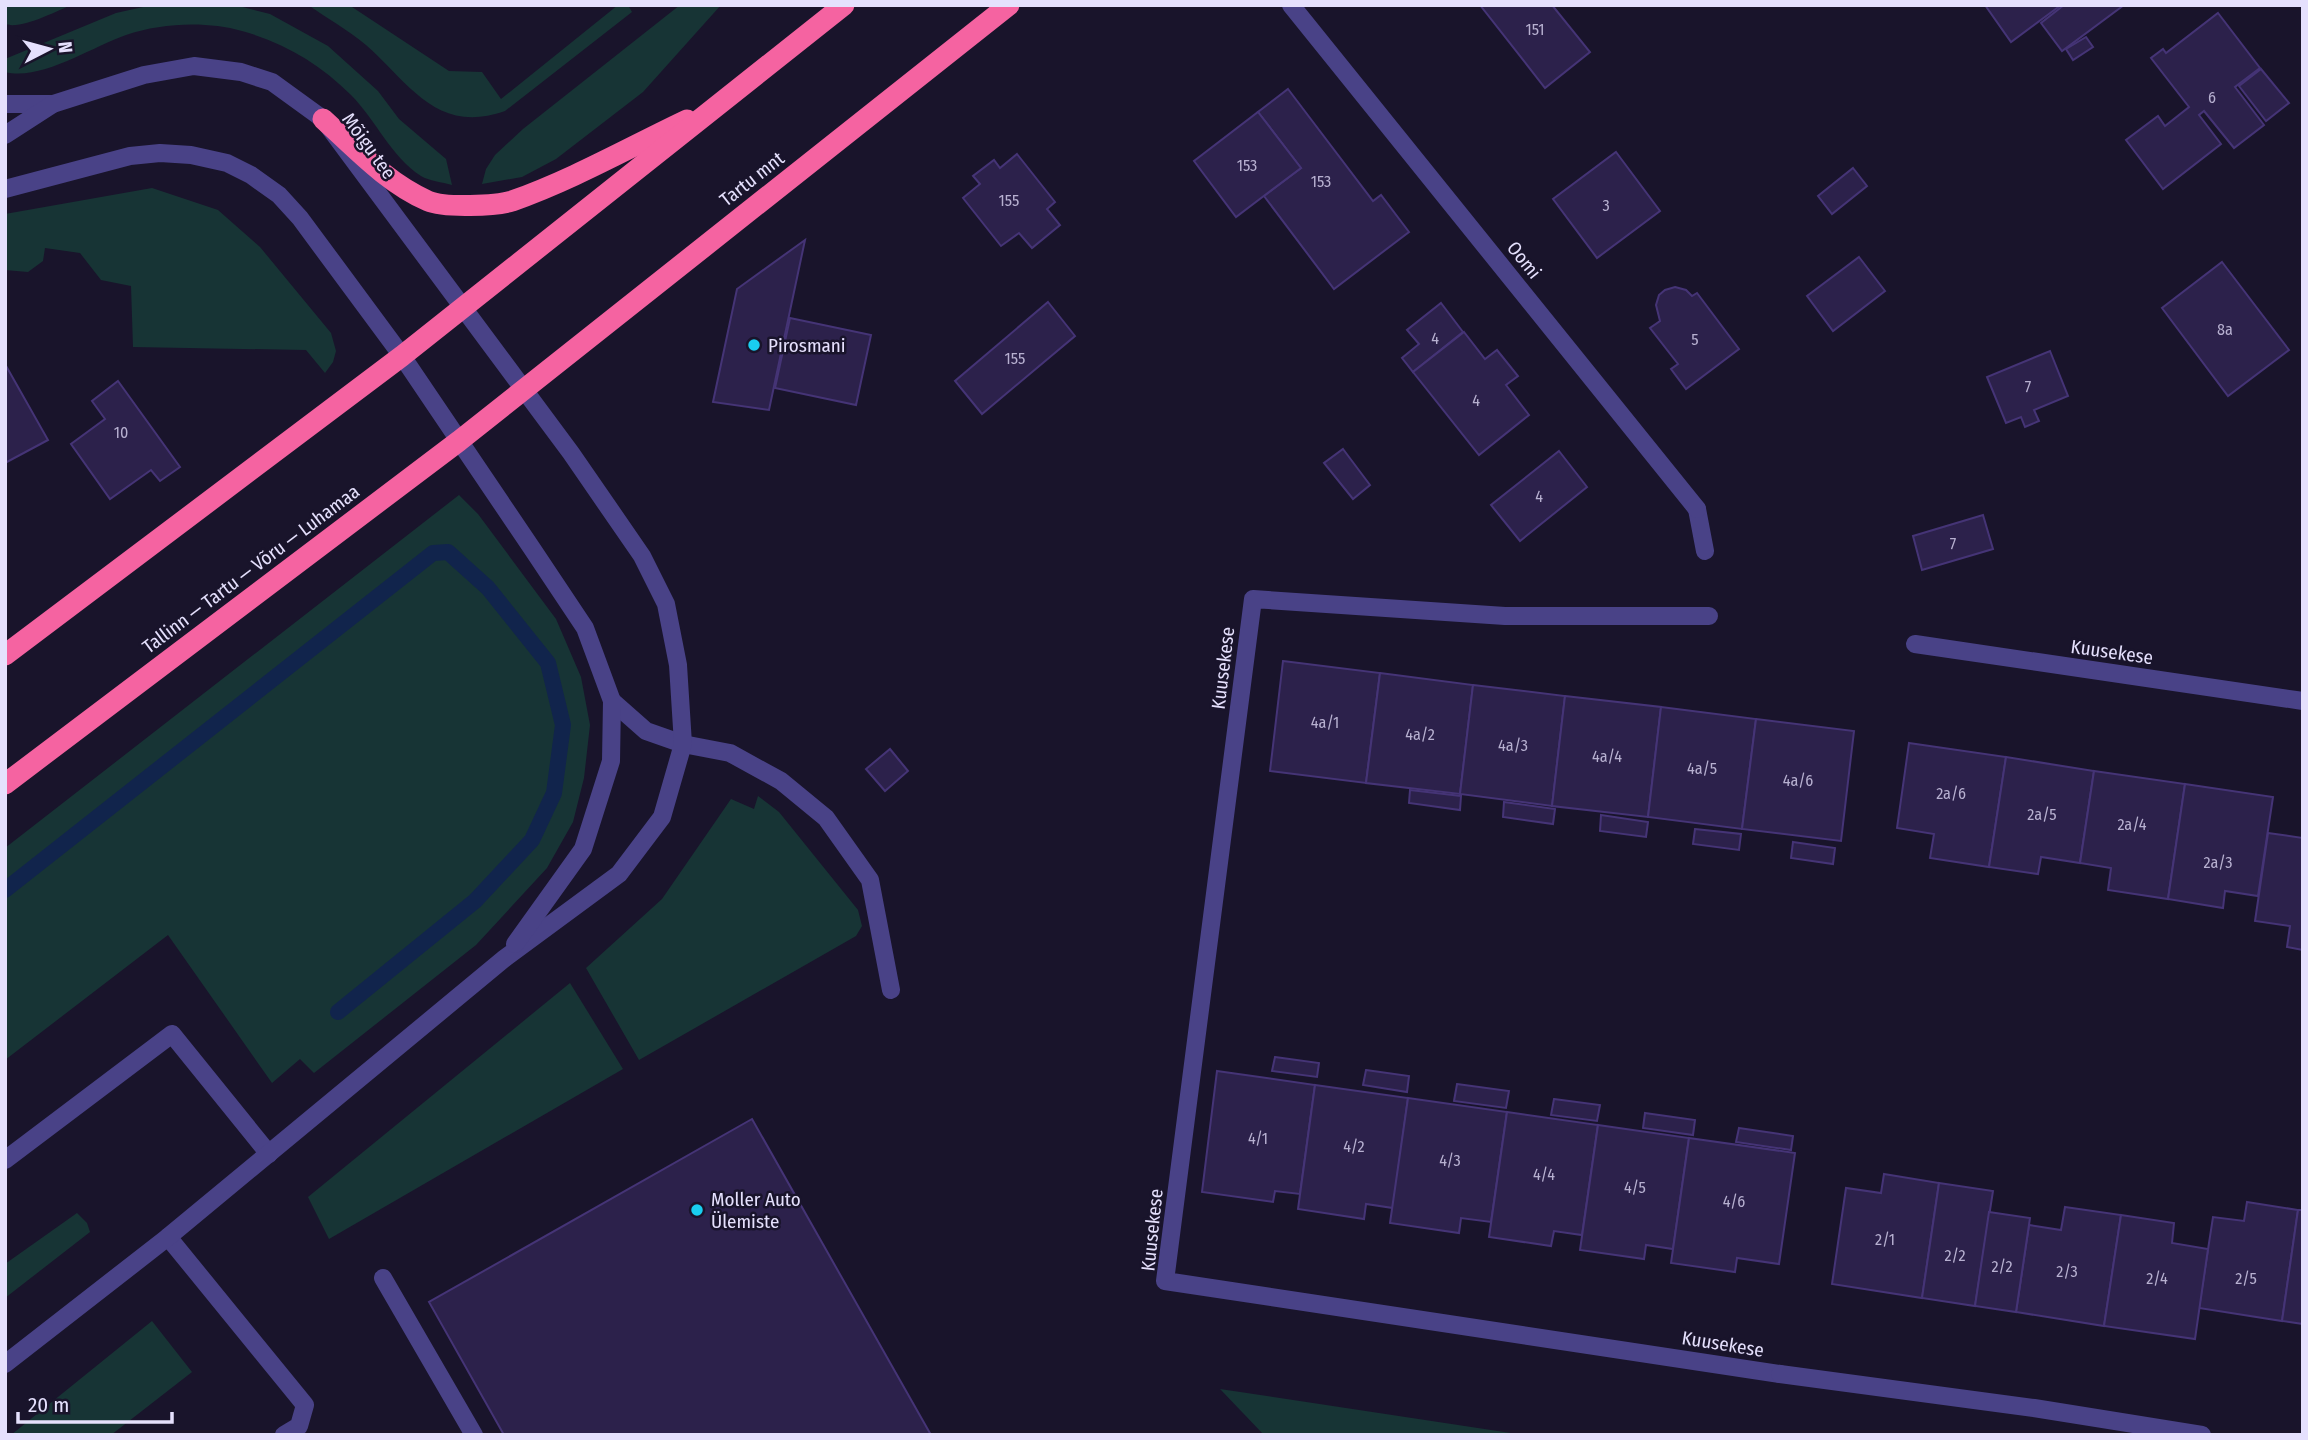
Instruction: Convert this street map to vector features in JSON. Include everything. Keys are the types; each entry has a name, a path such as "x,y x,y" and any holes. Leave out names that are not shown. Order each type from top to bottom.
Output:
{"highway":[{"path":"5,655 402,356 844,5"},
{"name":"Tartu mnt","path":"523,390 1009,5"},
{"path":"323,119 394,183 431,203 466,205 510,202 720,103"},
{"name":"Tallinn — Tartu — Võru — Luhamaa","path":"5,784 523,390"}],"street":[{"name":"Oomi","path":"1292,5 1697,509 1705,551"},
{"name":"Mõigu tee","path":"5,135 53,104 144,75 194,66 240,72 272,82 323,119 571,453 642,556 666,604 678,665 683,744 662,817 619,874 505,958"},
{"path":"5,104 53,104"},
{"path":"5,189 130,156 159,153 191,155 227,163 251,175 279,195 300,218 402,356 584,628 612,701 611,761 583,849 505,958 168,1237 5,1364"},
{"name":"Kuusekese","path":"1709,616 1506,616 1253,599 1165,1282 1780,1374 2034,1408 2202,1435"},
{"name":"Kuusekese","path":"1915,644 2303,701"},
{"path":"612,701 646,731 683,744 730,753 781,781 827,818 870,880 891,990"},
{"path":"5,1160 172,1034 269,1154"},
{"path":"168,1237 305,1405 299,1426 284,1435"},
{"path":"383,1278 474,1435"}],"green space":[{"path":"5,5 72,5 29,22 12,25 5,24"},
{"path":"152,5 235,5 270,14 328,46 378,91 399,119 446,159 452,185 424,178 410,168 392,149 360,105 327,74 287,48 242,31 199,25 154,28 112,40 35,72 5,72 5,59 116,13"},
{"path":"308,5 349,5 449,71 482,72 501,99 618,5 628,5 632,12 505,111 481,117 461,116 426,102 366,45"},
{"path":"680,5 721,5 643,92 556,159 522,177 482,184 486,169 495,155 523,129"},
{"path":"152,188 218,210 260,247 331,333 336,351 333,362 325,373 306,350 133,347 131,286 101,280 80,253 45,248 43,261 28,272 5,270 5,214"},
{"path":"459,495 478,514 556,619 581,677 590,725 584,778 573,822 547,868 476,945 314,1073 300,1059 272,1083 168,935 5,1060 5,848"},
{"path":"758,796 779,812 858,910 862,926 856,936 639,1060 586,968 662,899 731,799 754,809"},
{"path":"570,983 623,1069 329,1239 308,1197"},
{"path":"77,1213 87,1223 90,1232 5,1298 5,1264"},
{"path":"152,1321 192,1372 111,1435 11,1435"},
{"path":"1220,1389 1524,1435 1264,1435"}],"building":[{"path":"1480,5 1552,5 1590,52 1545,88"},
{"path":"1985,5 2061,5 2011,42"},
{"path":"2064,5 2124,5 2062,51 2041,23"},
{"path":"2218,13 2260,68 2235,87 2264,125 2234,148 2204,111 2199,115 2221,144 2163,189 2126,140 2158,116 2165,126 2189,107 2151,58 2163,49 2166,53"},
{"path":"2086,37 2093,47 2073,60 2066,49"},
{"path":"2261,69 2289,103 2266,121 2239,86"},
{"path":"1288,89 1373,201 1381,195 1409,232 1334,289 1264,196 1301,168 1258,112"},
{"path":"1258,112 1301,168 1236,217 1194,161"},
{"path":"1616,152 1660,211 1597,258 1553,199"},
{"path":"1017,154 1055,202 1047,209 1060,225 1032,248 1019,233 1001,246 963,198 980,184 973,176 994,160 1000,168"},
{"path":"1853,168 1867,186 1832,214 1818,196"},
{"name":"Pirosmani","path":"805,240 769,410 713,402 737,289"},
{"path":"1859,257 1885,291 1833,331 1807,296"},
{"path":"2222,262 2289,350 2228,396 2162,308"},
{"path":"1675,287 1686,290 1692,296 1697,293 1739,349 1686,389 1671,369 1678,364 1650,328 1660,321 1656,305 1659,295"},
{"path":"1048,302 1075,336 982,414 955,381"},
{"path":"1441,303 1463,332 1413,372 1402,358 1419,344 1407,330"},
{"path":"790,318 871,335 856,405 775,388"},
{"path":"1464,332 1485,359 1497,350 1518,376 1506,385 1529,415 1479,455 1413,372"},
{"path":"2050,351 2068,396 2034,410 2039,421 2025,427 2021,417 2006,423 1987,377"},
{"path":"5,364 48,440 5,463"},
{"path":"118,381 180,467 160,481 151,470 110,499 71,444 105,419 92,401"},
{"path":"1343,449 1370,485 1353,499 1324,463"},
{"path":"1559,451 1587,487 1520,541 1491,505"},
{"path":"1983,515 1993,549 1922,570 1913,536"},
{"path":"1283,661 1380,673 1366,783 1270,771"},
{"path":"1380,673 1473,685 1460,794 1366,783"},
{"path":"1473,685 1565,696 1552,806 1460,794"},
{"path":"1565,696 1661,707 1648,817 1552,806"},
{"path":"1661,707 1756,719 1742,829 1648,817"},
{"path":"1756,719 1854,731 1841,841 1742,829"},
{"path":"1909,743 2006,757 1989,867 1930,858 1934,834 1897,828"},
{"path":"890,749 908,771 885,791 866,769"},
{"path":"2006,757 2094,771 2080,863 2041,857 2038,874 1989,867"},
{"path":"2094,771 2185,784 2168,899 2108,890 2111,868 2080,863"},
{"path":"2185,784 2273,797 2258,896 2225,891 2223,908 2168,899"},
{"path":"1410,790 1461,796 1460,810 1409,803"},
{"path":"1504,802 1555,809 1553,824 1503,817"},
{"path":"1601,815 1648,822 1646,837 1600,831"},
{"path":"1695,829 1741,834 1739,850 1693,844"},
{"path":"2268,833 2303,838 2303,950 2287,947 2290,926 2255,921"},
{"path":"1793,842 1835,848 1833,864 1791,858"},
{"path":"1275,1057 1319,1063 1317,1077 1272,1071"},
{"path":"1366,1070 1409,1076 1407,1092 1363,1085"},
{"path":"1217,1071 1315,1085 1300,1194 1275,1191 1273,1202 1202,1192"},
{"path":"1457,1084 1509,1091 1506,1108 1454,1101"},
{"path":"1315,1085 1408,1098 1393,1208 1366,1204 1364,1219 1298,1209"},
{"path":"1408,1098 1507,1112 1491,1222 1461,1218 1459,1233 1390,1223"},
{"path":"1554,1099 1600,1105 1597,1121 1551,1115"},
{"path":"1507,1112 1598,1125 1582,1235 1554,1231 1551,1246 1489,1237"},
{"path":"1645,1113 1695,1120 1693,1135 1643,1128"},
{"name":"Moller Auto Ülemiste","path":"752,1119 931,1435 504,1435 429,1302"},
{"path":"1598,1125 1689,1138 1673,1249 1646,1245 1644,1259 1580,1250"},
{"path":"1739,1128 1793,1136 1791,1150 1736,1142"},
{"path":"1689,1138 1795,1153 1779,1264 1737,1258 1735,1272 1671,1263"},
{"path":"1884,1174 1939,1183 1922,1298 1832,1284 1846,1188 1881,1193"},
{"path":"1939,1183 1993,1191 1975,1306 1922,1298"},
{"path":"2247,1202 2298,1210 2282,1321 2199,1308 2213,1217 2244,1221"},
{"path":"2065,1207 2121,1215 2104,1326 2016,1312 2029,1225 2061,1230"},
{"path":"2298,1210 2303,1210 2303,1324 2282,1321"},
{"path":"1989,1212 2030,1218 2016,1312 1975,1306"},
{"path":"2121,1215 2174,1223 2172,1243 2208,1249 2195,1339 2104,1326"}],"waterway":[{"path":"5,890 433,553 448,552 488,588 548,663 563,725 554,793 532,840 475,901 338,1012"}],"place":[{"name":"Pirosmani","path":"754,345"},
{"name":"Moller Auto Ülemiste","path":"697,1210"}]}
